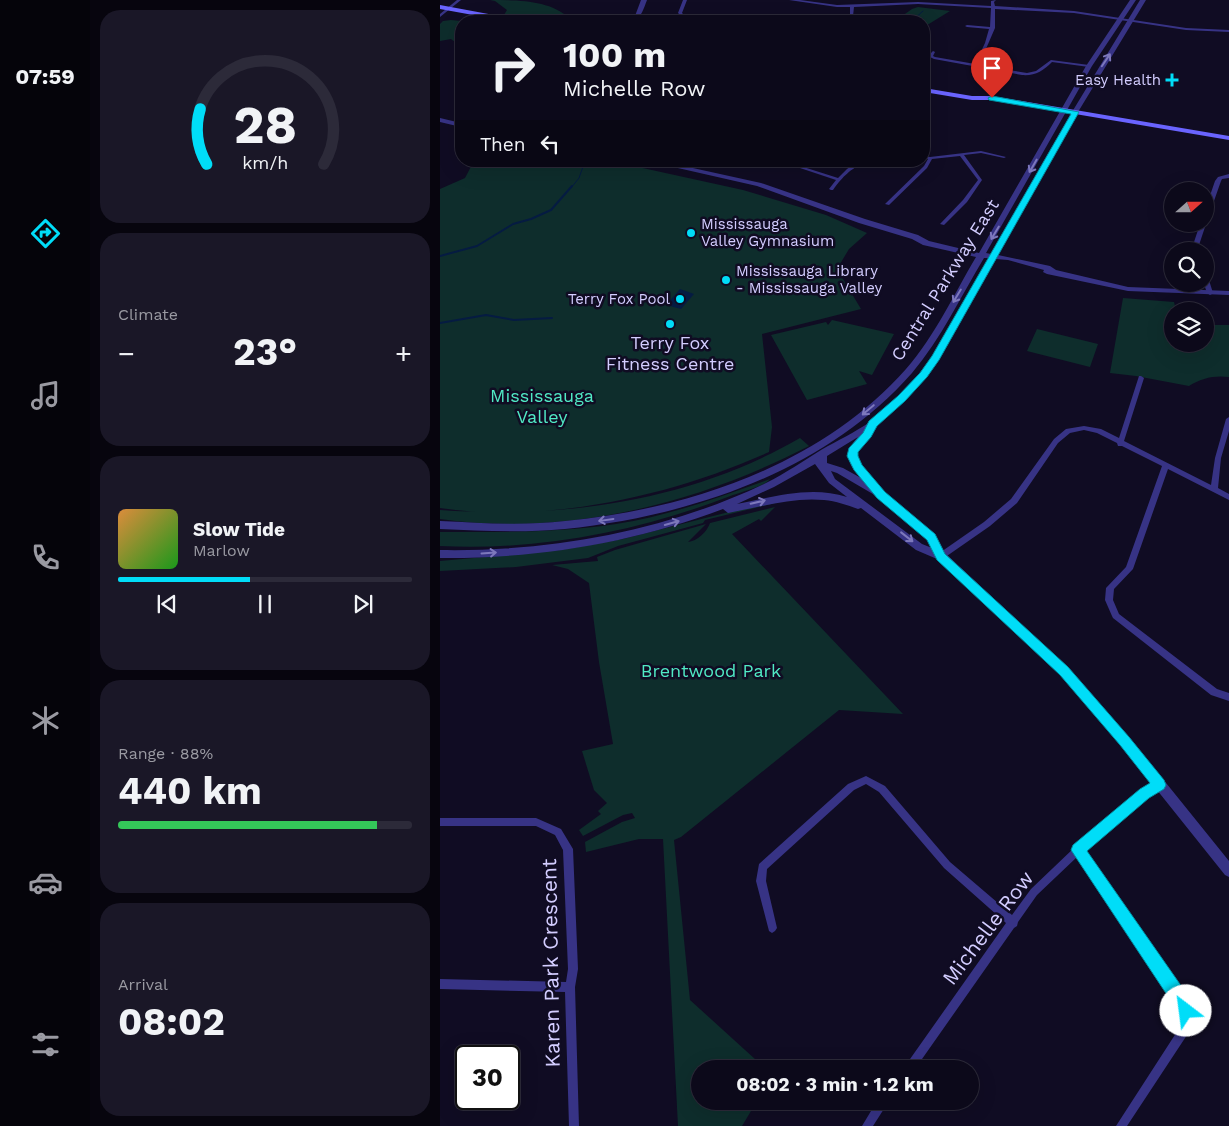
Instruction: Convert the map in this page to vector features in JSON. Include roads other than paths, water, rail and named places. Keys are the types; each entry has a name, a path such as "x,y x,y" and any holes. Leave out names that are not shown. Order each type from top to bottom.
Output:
{"main road":[{"path":"440,7 482,15"},
{"path":"930,92 972,98 992,98 1229,144"},
{"path":"1074,115 1229,138"}],"street":[{"path":"440,16 459,0"},
{"path":"638,15 644,0"},
{"path":"682,15 680,13 685,0"},
{"path":"791,0 852,6 882,3 1074,12 1186,29 1229,31"},
{"path":"976,66 993,28 994,7 992,2 994,0"},
{"name":"Central Parkway East","path":"440,525 523,528 581,524 619,518 705,497 761,475 832,436 861,416 908,372 926,349 1089,66 1133,0"},
{"name":"Central Parkway East","path":"822,461 873,424 902,398 924,375 936,358 1074,115 1143,0"},
{"path":"852,6 852,15"},
{"path":"967,26 993,28"},
{"path":"933,52 930,56 934,58 1033,75 1040,72 1051,61"},
{"path":"1049,53 1051,61"},
{"path":"1051,61 1089,66"},
{"path":"440,120 455,124"},
{"path":"930,158 981,152 1004,157"},
{"path":"942,224 965,201 980,180 961,154"},
{"path":"678,167 759,184 862,221 916,237 926,243 969,254 982,254 994,257 1005,263 1128,289 1229,293"},
{"path":"800,167 838,180"},
{"path":"831,189 840,175 850,167"},
{"path":"887,204 926,167"},
{"path":"1214,192 1220,178 1229,176"},
{"path":"1120,444 1141,378"},
{"path":"1214,489 1218,458 1229,419"},
{"path":"873,424 868,434 853,451 852,456 858,467 881,495"},
{"path":"941,556 987,524 1014,501 1056,440 1068,430 1084,428 1099,432 1229,497"},
{"path":"832,436 822,461 832,481 919,547 941,556 1064,671 1125,741 1229,871"},
{"path":"761,475 822,461 881,495 932,537 941,556"},
{"path":"710,512 780,480 808,464"},
{"path":"1166,464 1129,569 1110,588 1109,600 1116,616 1150,644 1214,692 1229,697"},
{"path":"440,559 581,544 663,526 710,512 780,497 809,494 848,500 877,514"},
{"path":"440,528 466,527"},
{"path":"440,554 466,555"},
{"path":"772,928 761,881 762,867 851,787 866,780 882,789 948,865 1014,923"},
{"name":"Michelle Row","path":"915,1060 1014,923 1034,892 1078,850 1144,794 1159,785"},
{"name":"Karen Park Crescent","path":"440,822 536,822 558,832 568,849 573,969 570,987 574,1126"},
{"path":"1078,850 1176,993 1186,1011 1185,1028 1121,1126"},
{"path":"440,984 570,987"},
{"path":"866,1126 878,1110"}],"water":[{"name":"Terry Fox Pool","path":"680,289 694,294 681,309 666,305"}],"waterway":[{"path":"919,15 923,11"},
{"path":"571,188 579,178 583,167"},
{"path":"440,256 477,246 513,224 531,219 551,210 572,186"},
{"path":"440,323 486,315 514,320 552,318"}],"place":[{"name":"Easy Health","path":"1172,80"},
{"name":"Mississauga Valley Gymnasium","path":"691,233"},
{"name":"Mississauga Library - Mississauga Valley","path":"726,280"},
{"name":"Terry Fox Pool","path":"680,299"},
{"name":"Terry Fox Fitness Centre","path":"670,324"}],"park label":[{"name":"Mississauga Valley","path":"542,406"},
{"name":"Brentwood Park","path":"711,671"}]}
